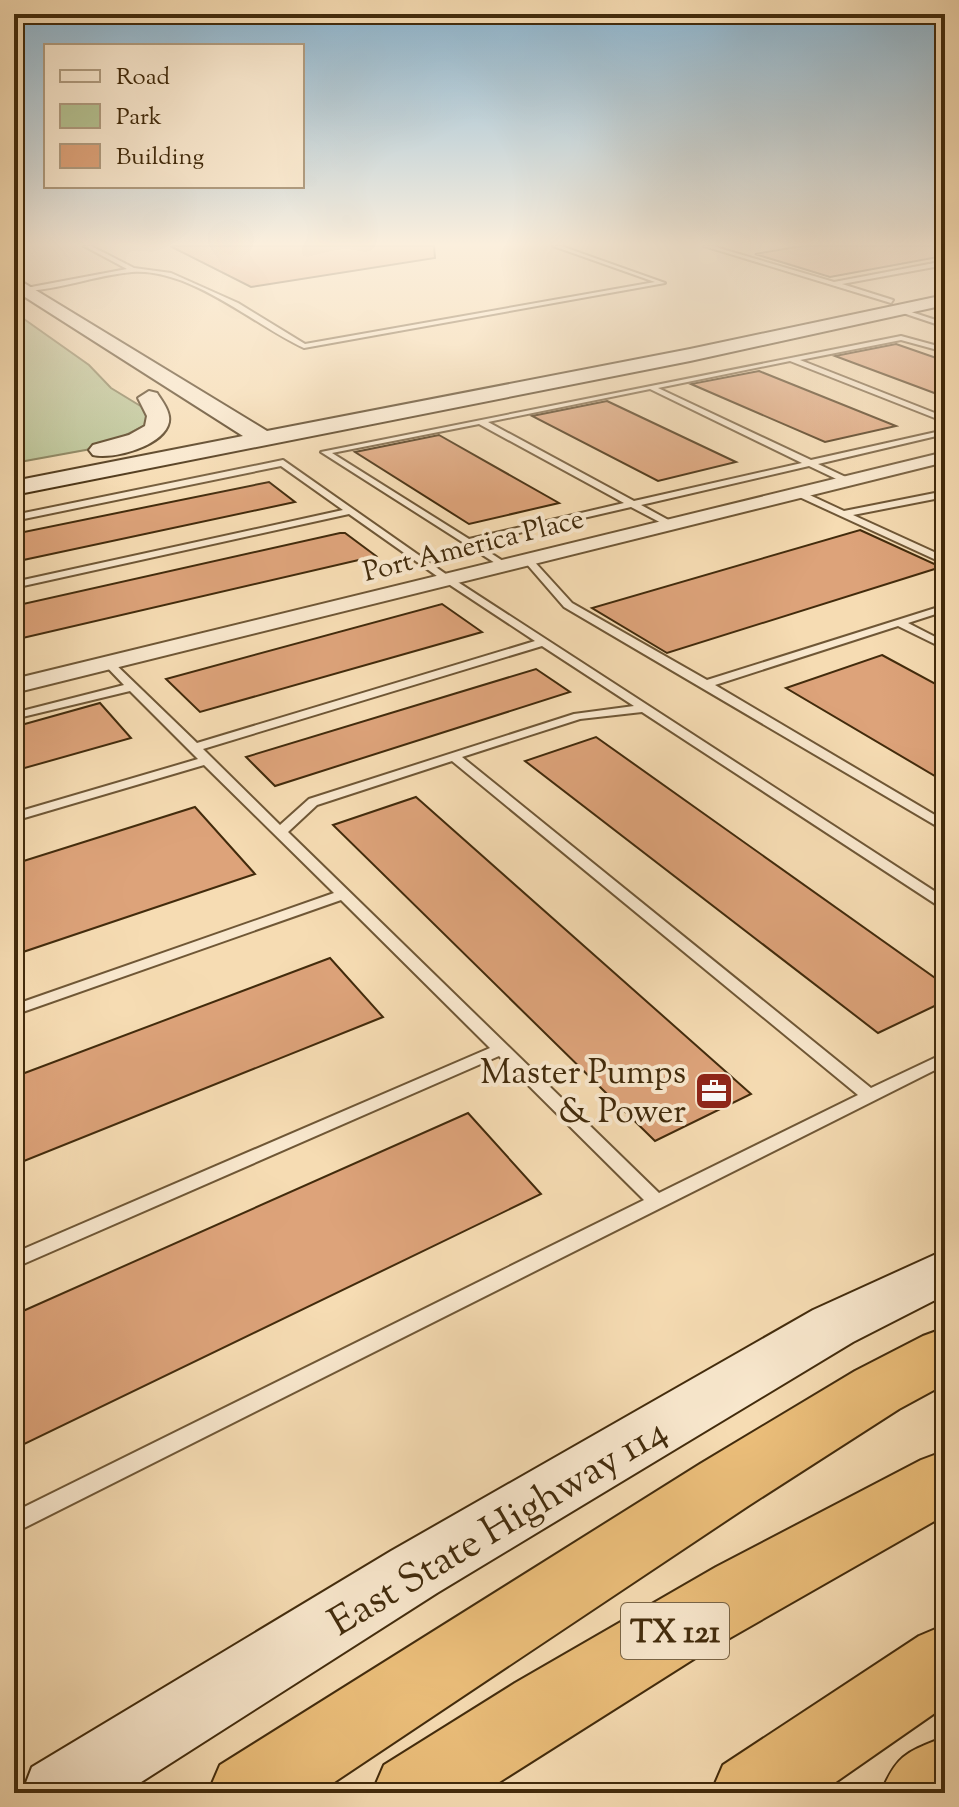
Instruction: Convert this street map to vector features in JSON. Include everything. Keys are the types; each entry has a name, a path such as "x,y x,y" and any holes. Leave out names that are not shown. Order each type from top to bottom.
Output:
{"highway":[{"path":"248,1793 737,1477 877,1390 945,1354"},
{"name":"TX 121","path":"412,1793 517,1723 826,1543 945,1481"},
{"path":"751,1793 945,1662"},
{"path":"921,1793 945,1776"}],"main road":[{"path":"87,330 254,434 434,392"},
{"path":"219,411 262,419 283,418 765,330"},
{"path":"14,471 202,433 254,434 690,355 793,330"},
{"path":"14,471 117,446 151,433 158,424 158,416 142,394 202,433"},
{"path":"14,488 202,433"},
{"name":"East State Highway 114","path":"58,1793 414,1572 833,1326 945,1271"}],"street":[{"name":"Port America Place","path":"14,686 945,457"}],"lane":[{"path":"279,330 304,346 393,330"},
{"path":"503,565 325,452 901,338 945,350"},
{"path":"791,359 945,420"},
{"path":"651,387 847,481"},
{"path":"480,421 671,525"},
{"path":"468,542 813,465 945,432"},
{"path":"14,518 283,463 447,579 945,904"},
{"path":"798,493 945,561"},
{"path":"842,514 945,494"},
{"path":"14,585 350,511"},
{"path":"528,560 568,605 945,827"},
{"path":"706,684 945,608"},
{"path":"900,623 945,646"},
{"path":"194,748 543,642"},
{"path":"108,663 657,1202"},
{"path":"14,716 132,687"},
{"path":"280,832 313,802 578,716 644,708"},
{"path":"453,756 869,1095"},
{"path":"14,817 207,760"},
{"path":"14,1010 343,894"},
{"path":"14,1261 501,1049"},
{"path":"14,1523 945,1058"}],"green space":[{"path":"14,330 40,330 89,365 111,388 147,410 148,424 102,447 14,463"}],"building":[{"path":"896,344 945,361 945,397 835,356"},
{"path":"759,371 896,426 825,442 691,384"},
{"path":"607,401 736,462 658,481 532,416"},
{"path":"439,435 559,503 469,524 355,452"},
{"path":"269,482 295,502 14,562 14,534"},
{"path":"860,530 941,567 667,653 592,608"},
{"path":"345,533 376,556 14,640 14,606"},
{"path":"442,604 482,632 200,712 166,679"},
{"path":"882,655 945,689 945,782 786,688"},
{"path":"536,669 570,692 275,786 246,757"},
{"path":"100,703 131,738 14,771 14,727"},
{"path":"596,737 945,985 945,1001 878,1033 525,761"},
{"path":"416,797 751,1094 655,1141 333,825"},
{"path":"195,807 255,874 14,955 14,864"},
{"path":"330,958 383,1017 14,1165 14,1077"},
{"path":"468,1113 541,1194 14,1449 14,1315"}],"place":[{"name":"Master Pumps & Power","path":"714,1091"}]}
